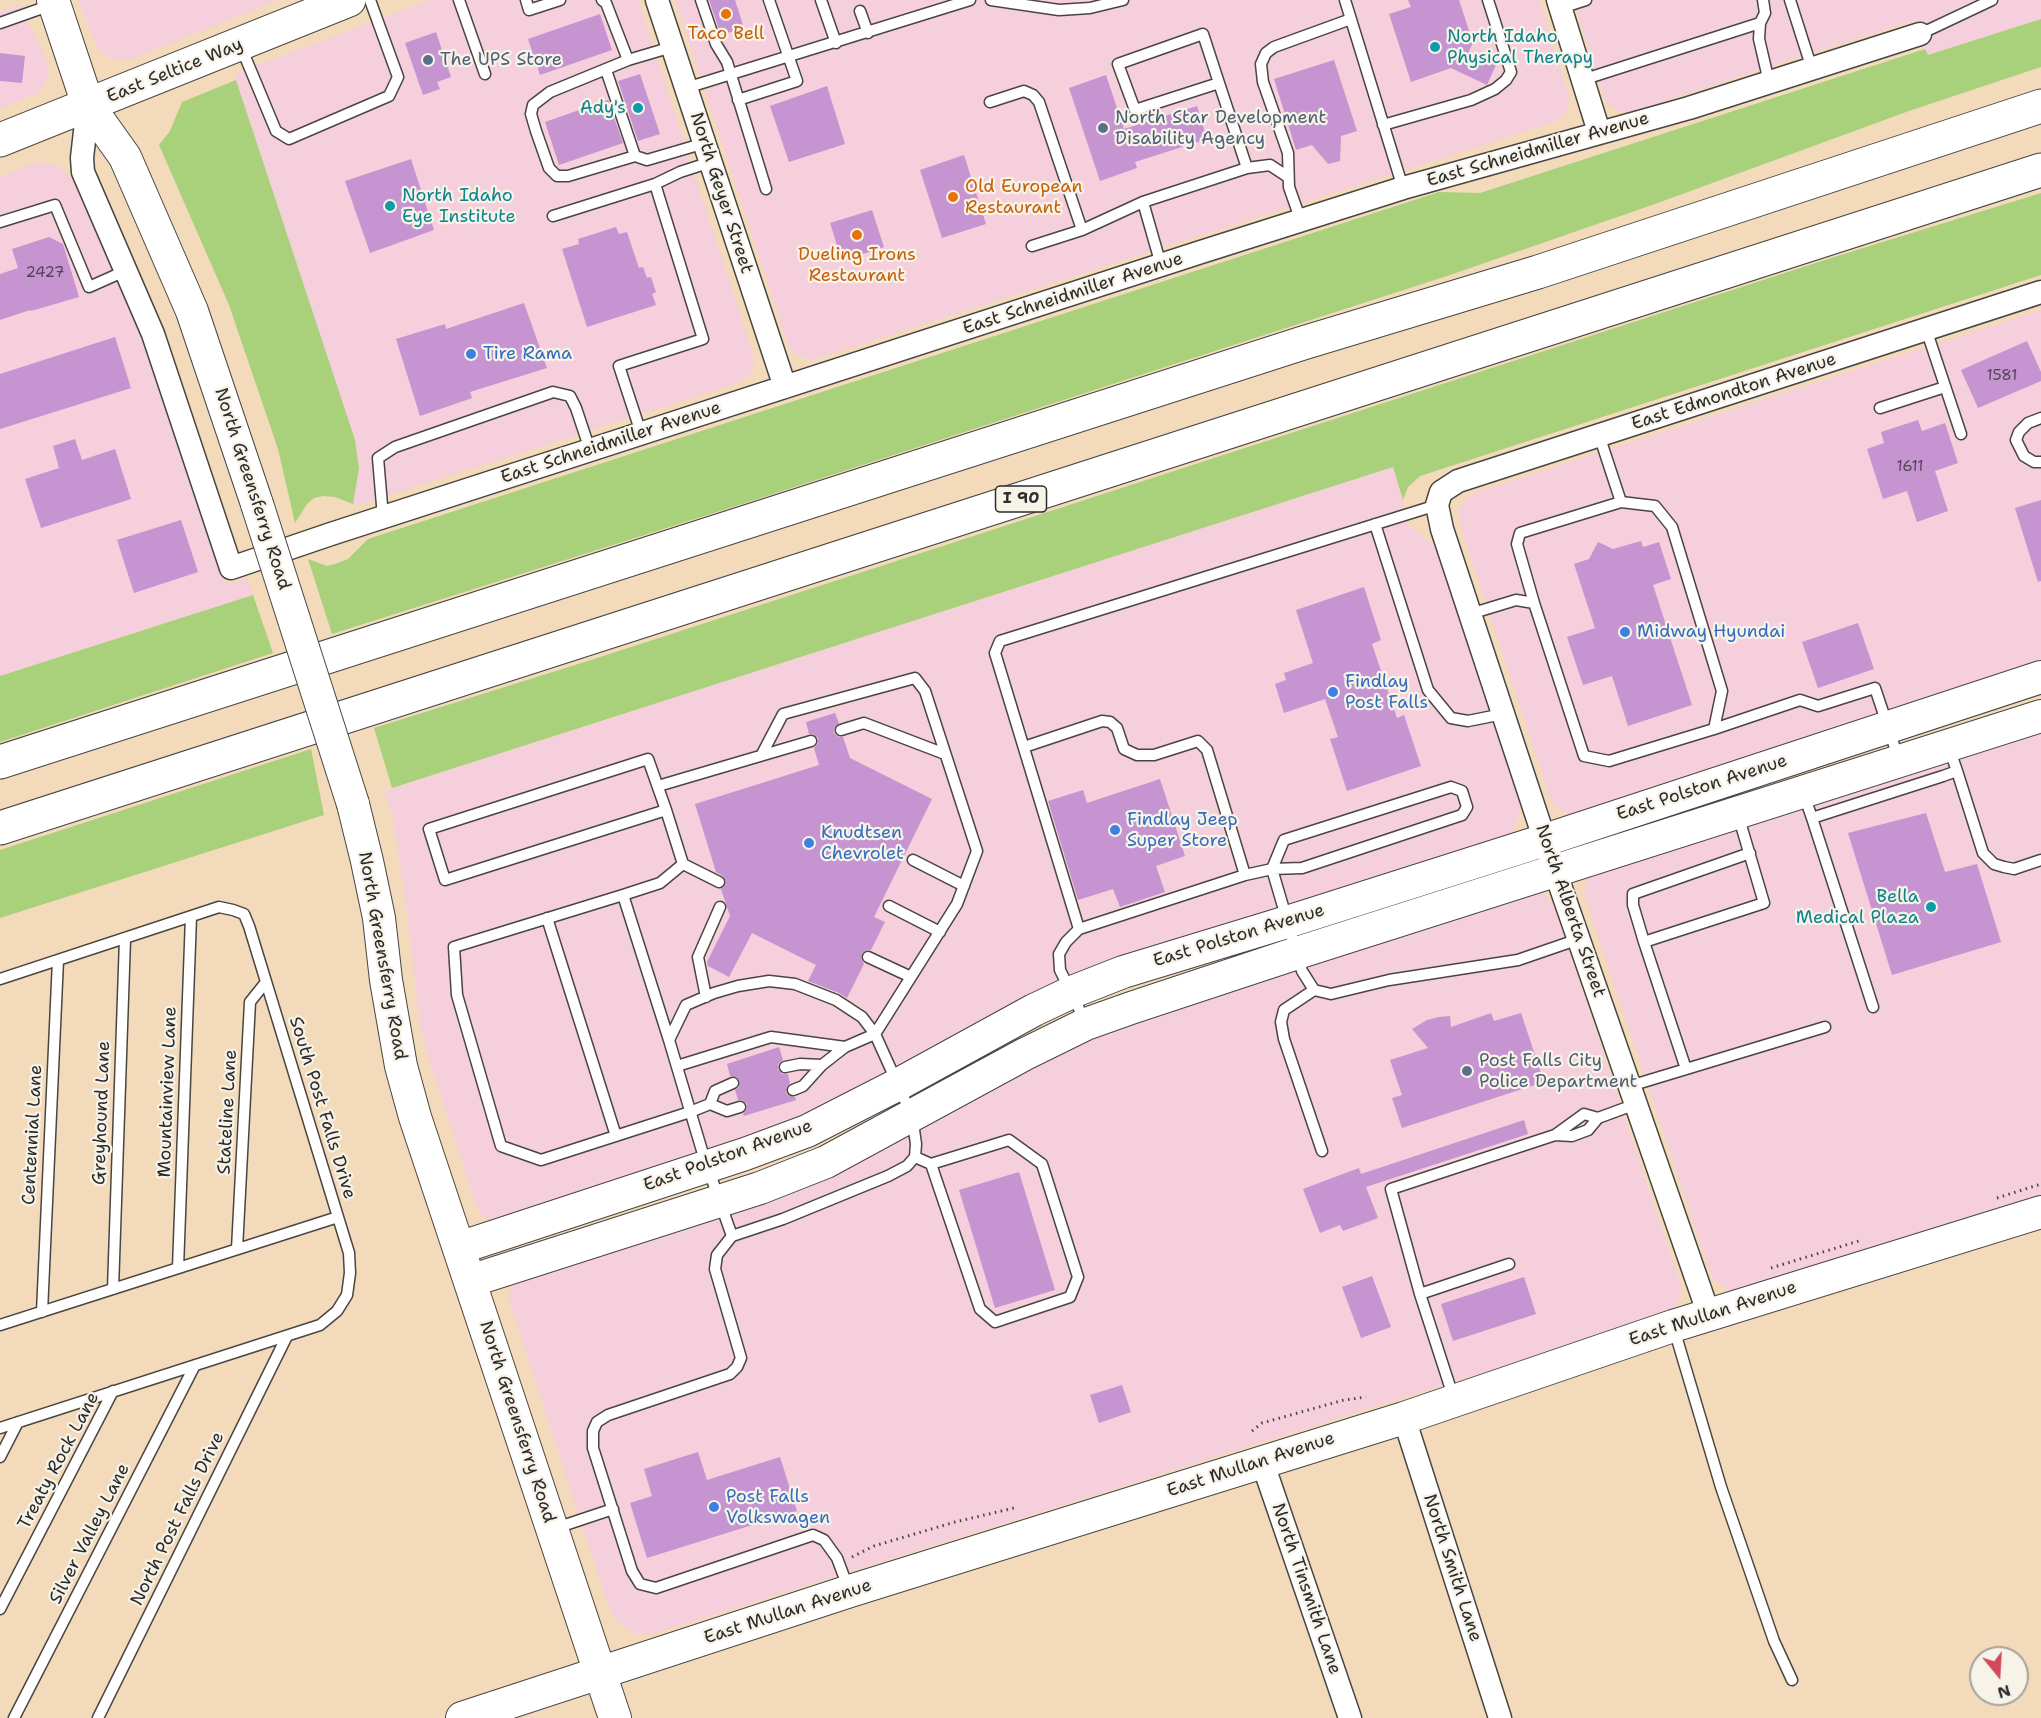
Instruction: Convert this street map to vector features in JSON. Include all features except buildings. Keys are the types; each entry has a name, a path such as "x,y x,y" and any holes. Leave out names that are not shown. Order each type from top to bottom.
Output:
{"main road":[{"name":"East Seltice Way","path":"0,140 349,0"},
{"path":"1538,272 1856,148 2041,84"},
{"path":"0,762 1292,347 1538,272 2041,106"},
{"name":"I 90","path":"0,828 2041,170"},
{"path":"1970,193 2041,175"}],"street":[{"name":"North Geyer Street","path":"657,0 785,387"},
{"name":"North Greensferry Road","path":"53,2 88,105 125,157 182,287 204,345 257,504 353,804 379,918 386,980 401,1066 615,1718"},
{"path":"1560,4 1599,132"},
{"name":"East Schneidmiller Avenue","path":"231,568 641,433 1403,188 1679,111 1920,34"},
{"name":"North Greensferry Road","path":"88,105 82,158 83,172 153,333 231,568"},
{"name":"East Edmondton Avenue","path":"1437,505 1441,492 1458,481 2041,292"},
{"name":"North Alberta Street","path":"1437,505 1442,529 1555,871 1709,1315"},
{"name":"East Polston Avenue","path":"459,1248 807,1131 1034,1010 1123,972 1545,840 2041,676"},
{"name":"East Polston Avenue","path":"470,1281 760,1188 826,1162 1025,1054 1086,1024 1297,953 1737,812 1808,805 1899,761 1953,758 2041,716"},
{"name":"East Mullan Avenue","path":"462,1718 849,1591 1404,1418 1673,1326 2041,1212"},
{"name":"North Smith Lane","path":"1404,1418 1500,1718"},
{"name":"North Tinsmith Lane","path":"1262,1461 1350,1718"}],"lane":[{"path":"240,45 276,131 289,138 389,96 398,77 370,0"},
{"path":"459,0 485,74"},
{"path":"526,0 529,10 561,0"},
{"path":"602,0 606,3 628,60"},
{"path":"701,0 716,44 727,62 766,189"},
{"path":"738,100 797,81 769,0"},
{"path":"821,0 836,43"},
{"path":"686,88 789,58 970,0"},
{"path":"996,0 1059,10 1075,5 1090,8 1123,0"},
{"path":"1345,0 1403,188"},
{"path":"1383,125 1471,100 1495,90 1506,80 1511,72 1488,0"},
{"path":"1560,4 1586,0"},
{"path":"1763,0 1765,13 1760,23 1759,39 1769,82"},
{"path":"1790,0 1812,69"},
{"path":"1920,34 1992,0"},
{"path":"0,23 53,2"},
{"path":"861,11 868,33"},
{"path":"1301,221 1289,187 1288,153 1263,82 1261,64 1266,53 1274,47 1351,19"},
{"path":"1582,80 1760,23"},
{"path":"1219,82 1135,110 1118,64 1203,34 1219,82 1247,168"},
{"path":"672,47 628,60 550,92 533,105 531,114 536,131 549,168 557,176 568,176 635,156 647,160 708,152"},
{"path":"606,70 635,156"},
{"path":"990,102 1024,91 1033,95 1039,102 1082,230"},
{"path":"553,216 655,184 681,172 708,152"},
{"path":"1032,246 1082,230 1143,202 1247,168 1270,165 1288,177"},
{"path":"641,433 619,366 703,339 655,184"},
{"path":"1143,202 1161,265"},
{"path":"0,222 56,206 89,287 126,271"},
{"path":"1926,329 1961,434"},
{"path":"1880,408 1945,387"},
{"path":"383,517 378,458 395,447 553,392 570,396 590,450"},
{"path":"2041,418 2028,423 2019,432 2016,440 2024,456 2034,462 2041,462"},
{"path":"1599,435 1621,502"},
{"path":"1714,729 1722,691 1672,527 1655,506 1621,502 1521,532 1516,544 1584,756 1609,761 1714,729 1800,700 1818,706 1875,688 1899,761"},
{"path":"1079,928 995,653 1000,641 1437,505"},
{"path":"1376,524 1428,690 1451,718 1468,721 1503,714"},
{"path":"1470,614 1516,600 1534,603"},
{"path":"762,754 783,714 915,678 925,691 977,851 957,904 875,1034 845,1047 822,1065 803,1086 793,1090"},
{"path":"1024,747 1102,721 1110,722 1118,728 1124,749 1137,755 1154,755 1198,741 1207,750 1245,875"},
{"path":"841,730 864,723 945,754"},
{"path":"658,786 812,741"},
{"path":"1873,1007 1808,805 1953,758 1983,853 1994,864 2004,867 2014,868 2041,860"},
{"path":"666,810 445,880 429,829 648,759 658,786 666,810 683,864 719,882"},
{"path":"1086,1024 1060,970 1059,954 1079,928 1245,875 1272,869 1302,868 1462,815 1467,807 1462,791 1451,787 1284,840 1272,869 1302,971 1314,990 1331,994 1389,980 1518,960 1579,939"},
{"path":"1644,942 1764,903 1737,812"},
{"path":"1686,1069 1633,906 1633,894 1750,853"},
{"path":"913,860 964,886"},
{"path":"683,864 660,883 454,947 457,995 501,1146 541,1160 710,1104 727,1111 740,1107"},
{"path":"623,895 707,1166 732,1236"},
{"path":"889,906 939,932"},
{"name":"South Post Falls Drive","path":"0,979 219,907 244,914 338,1217 0,1325"},
{"path":"706,997 698,957 720,908"},
{"name":"Mountainview Lane","path":"178,1268 191,917"},
{"path":"547,918 616,1136"},
{"name":"Greyhound Lane","path":"113,1289 125,939"},
{"path":"868,957 911,977"},
{"name":"Centennial Lane","path":"42,1312 58,960"},
{"path":"669,1040 686,1005 738,986 769,981 795,984 836,1000 862,1017 875,1034 912,1116 916,1144 915,1157 907,1166 783,1219 732,1236 717,1255 716,1269 741,1358 737,1367 730,1374 608,1415 597,1422 593,1431 593,1448 632,1571 640,1584 656,1588 813,1535 824,1540 837,1558 849,1591"},
{"name":"Stateline Lane","path":"237,1249 250,1002 266,982"},
{"path":"1314,990 1284,1010 1281,1022 1284,1039 1322,1151"},
{"path":"1454,1400 1420,1294 1391,1189 1556,1135 1572,1136 1588,1130 1598,1118 1633,1095 1686,1069 1825,1027"},
{"path":"677,1066 771,1037 845,1047"},
{"path":"785,1066 822,1065"},
{"path":"710,1104 715,1091 733,1083"},
{"path":"915,1157 931,1164 1009,1140 1042,1164 1078,1277 1070,1298 994,1322 980,1309 931,1164"},
{"path":"0,1428 320,1325 337,1311 347,1295 350,1273 349,1253 338,1217"},
{"path":"1420,1294 1509,1264"},
{"path":"1673,1326 1721,1487 1774,1641 1792,1680"},
{"name":"North Post Falls Drive","path":"98,1718 287,1336"},
{"name":"Silver Valley Lane","path":"14,1718 195,1365"},
{"name":"Treaty Rock Lane","path":"0,1609 113,1391"},
{"path":"0,1456 18,1422"},
{"path":"552,1529 613,1509"}],"path":[{"path":"1252,1431 1262,1423 1344,1400 1366,1397"},
{"path":"850,1557 874,1546 955,1522 1014,1508"}],"shaded area":[{"path":"78,0 279,0 129,60 117,60 105,56 97,45"},
{"path":"429,0 638,0 754,357 754,368 750,375 741,382 359,505 353,504 359,468 355,440 234,74"},
{"path":"675,0 1539,0 1570,98 1567,110 1555,122 812,360 795,354 789,348"},
{"path":"1573,0 2041,0 2041,19 1927,55 1915,20 1634,111 1622,112 1609,105 1604,97"},
{"path":"20,4 49,71 38,93 0,109 0,12"},
{"path":"43,162 61,167 72,179 127,300 145,344 222,580 232,583 247,577 253,595 0,676 0,177 34,163"},
{"path":"2041,310 2041,666 1573,815 1560,811 1551,800 1462,532 1458,511 1469,497 1476,492"},
{"path":"1393,467 1409,525 1436,547 1516,789 1520,809 1512,832 1500,840 946,1042 780,1130 493,1222 484,1217 477,1208 419,1020 411,940 393,816 384,791"},
{"path":"2041,726 2041,1196 1739,1290 1729,1290 1715,1281 1709,1269 1586,900 1584,890 1587,880 1593,872"},
{"path":"1536,891 1546,895 1554,906 1682,1289 1674,1309 1667,1315 649,1635 632,1633 615,1618 608,1605 510,1303 509,1294 516,1280 1086,1036"}],"green space":[{"path":"2041,19 2041,67 1909,111 1655,204 1450,275 332,634 308,559 327,566 335,564 348,559 368,539 1439,192 1480,193 1925,49 1928,55"},
{"path":"236,80 355,440 359,468 353,504 335,497 314,498 307,504 295,523 278,449 229,305 159,145 170,131 182,102"},
{"path":"2041,193 2041,275 1420,476 1408,487 1403,500 1393,467 392,788 374,728 591,660 1831,258"},
{"path":"253,595 273,653 0,742 0,676"},
{"path":"311,749 324,815 0,918 0,850"}],"place":[{"name":"Taco Bell","path":"726,14"},
{"name":"North Idaho Physical Therapy","path":"1435,47"},
{"name":"The UPS Store","path":"428,60"},
{"name":"Ady's","path":"638,108"},
{"name":"North Star Development Disability Agency","path":"1103,128"},
{"name":"Old European Restaurant","path":"953,197"},
{"name":"North Idaho Eye Institute","path":"390,206"},
{"name":"Dueling Irons Restaurant","path":"857,235"},
{"name":"Tire Rama","path":"471,354"},
{"name":"Midway Hyundai","path":"1625,632"},
{"name":"Findlay Post Falls","path":"1333,692"},
{"name":"Findlay Jeep Super Store","path":"1115,830"},
{"name":"Knudtsen Chevrolet","path":"809,843"},
{"name":"Bella Medical Plaza","path":"1931,907"},
{"name":"Post Falls City Police Department","path":"1467,1071"},
{"name":"Post Falls Volkswagen","path":"714,1507"}]}
